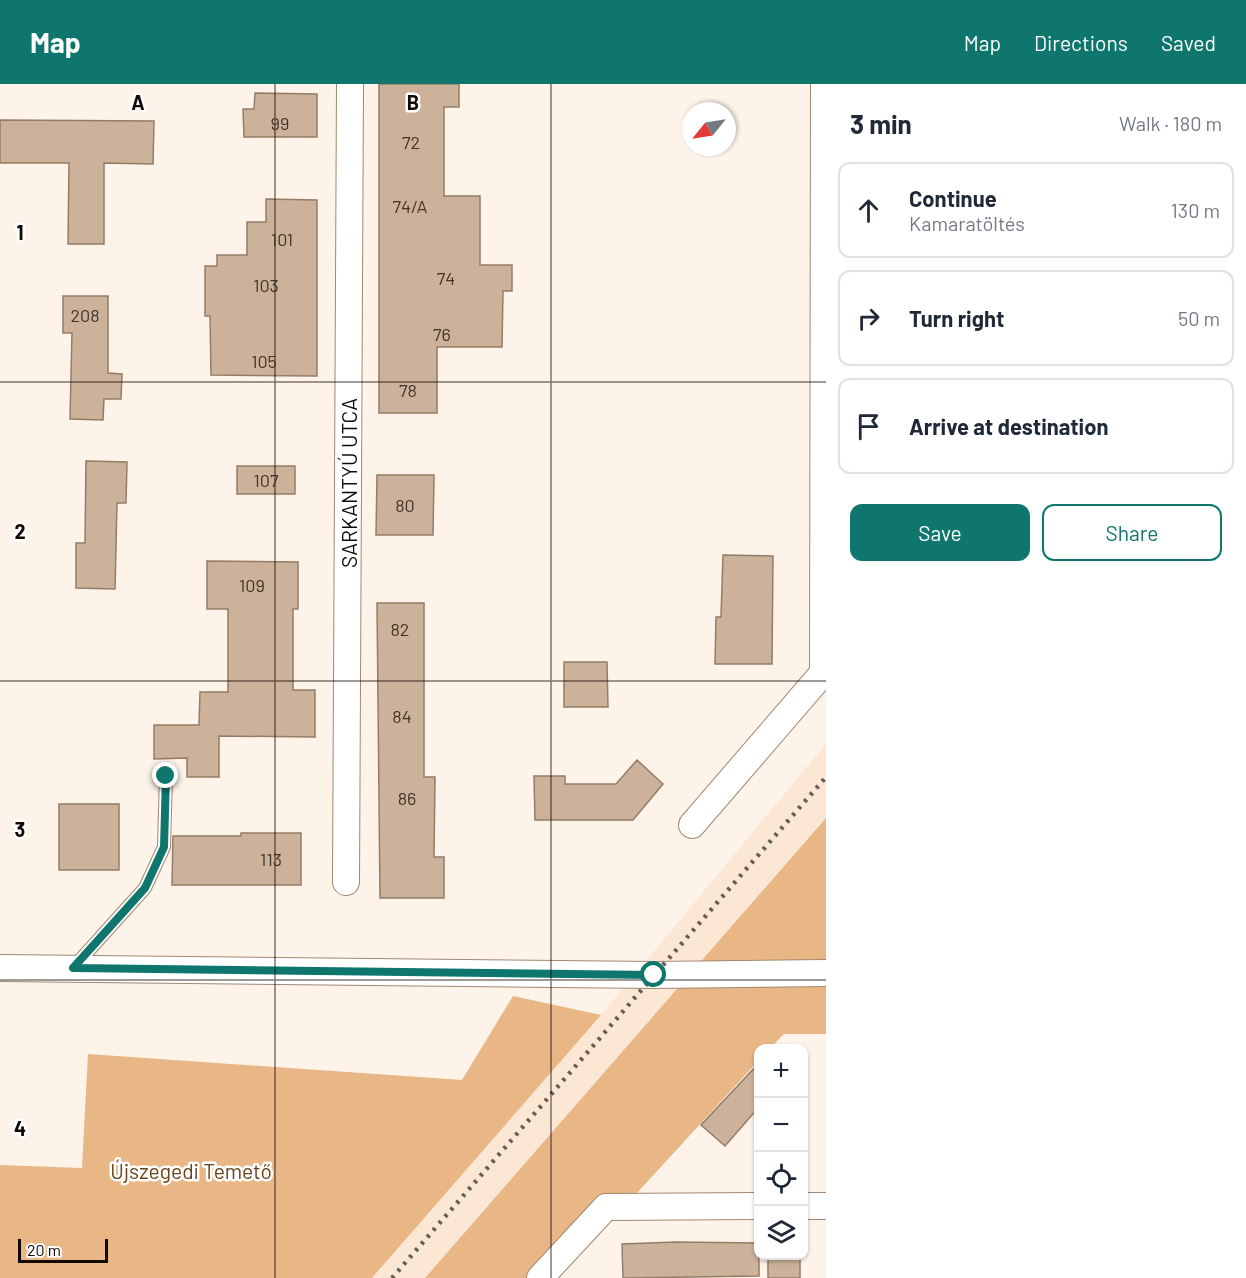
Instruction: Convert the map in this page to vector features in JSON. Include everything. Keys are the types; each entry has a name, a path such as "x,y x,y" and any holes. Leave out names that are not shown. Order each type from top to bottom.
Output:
{"street":[{"name":"SARKANTYÚ UTCA","path":"346,882 350,84"},
{"path":"692,825 823,673 824,84"},
{"path":"0,968 654,975 826,973"},
{"path":"540,1278 606,1208 754,1206"},
{"path":"808,1206 826,1206"}],"lane":[{"path":"73,968 145,888 164,847 166,776"}],"shaded area":[{"path":"826,744 826,818 425,1278 372,1278 601,1015"}],"green space":[{"path":"826,818 826,1034 784,1034 774,1044 754,1044 754,1065 559,1278 425,1278"},
{"name":"Újszegedi Temető","path":"513,996 601,1015 372,1278 0,1278 0,1165 82,1168 88,1054 462,1080"}],"building":[{"path":"379,84 459,84 459,107 444,107 444,196 480,196 480,265 512,265 512,291 503,291 502,347 437,347 437,413 379,413"},
{"path":"255,93 317,94 317,137 244,137 243,109 254,109"},
{"path":"0,120 154,121 153,164 104,163 104,244 68,244 69,163 0,163"},
{"path":"266,199 317,200 317,376 211,375 210,316 205,316 205,266 217,266 217,255 247,255 247,222 266,222"},
{"path":"63,296 108,296 108,373 122,374 121,399 104,399 103,420 70,419 72,333 63,333"},
{"path":"86,461 127,462 126,503 117,503 115,589 76,588 76,543 85,543"},
{"path":"237,466 295,466 295,494 237,494"},
{"path":"377,475 434,475 433,535 376,535"},
{"path":"723,555 773,556 772,664 715,664 716,617 721,617"},
{"path":"207,561 298,562 298,609 293,609 293,690 315,690 315,737 219,736 219,777 187,777 187,758 154,759 154,725 199,725 200,692 228,692 228,609 207,609"},
{"path":"377,603 424,603 424,777 435,777 434,857 444,857 444,898 380,898"},
{"path":"564,662 607,662 608,707 564,707"},
{"path":"637,760 663,784 633,820 535,820 534,776 565,776 565,784 616,784"},
{"path":"59,804 119,804 119,870 59,870"},
{"path":"241,833 301,833 301,885 172,885 173,836 241,836"},
{"path":"754,1068 754,1113 725,1146 701,1125"},
{"path":"754,1243 754,1260 759,1260 759,1276 623,1278 622,1244"},
{"path":"768,1260 800,1260 800,1278 768,1278"}],"railway":[{"path":"392,1278 826,777"}],"route":[{"path":"166,776 164,847 145,888 108,926 73,968 584,972 654,975"}]}
